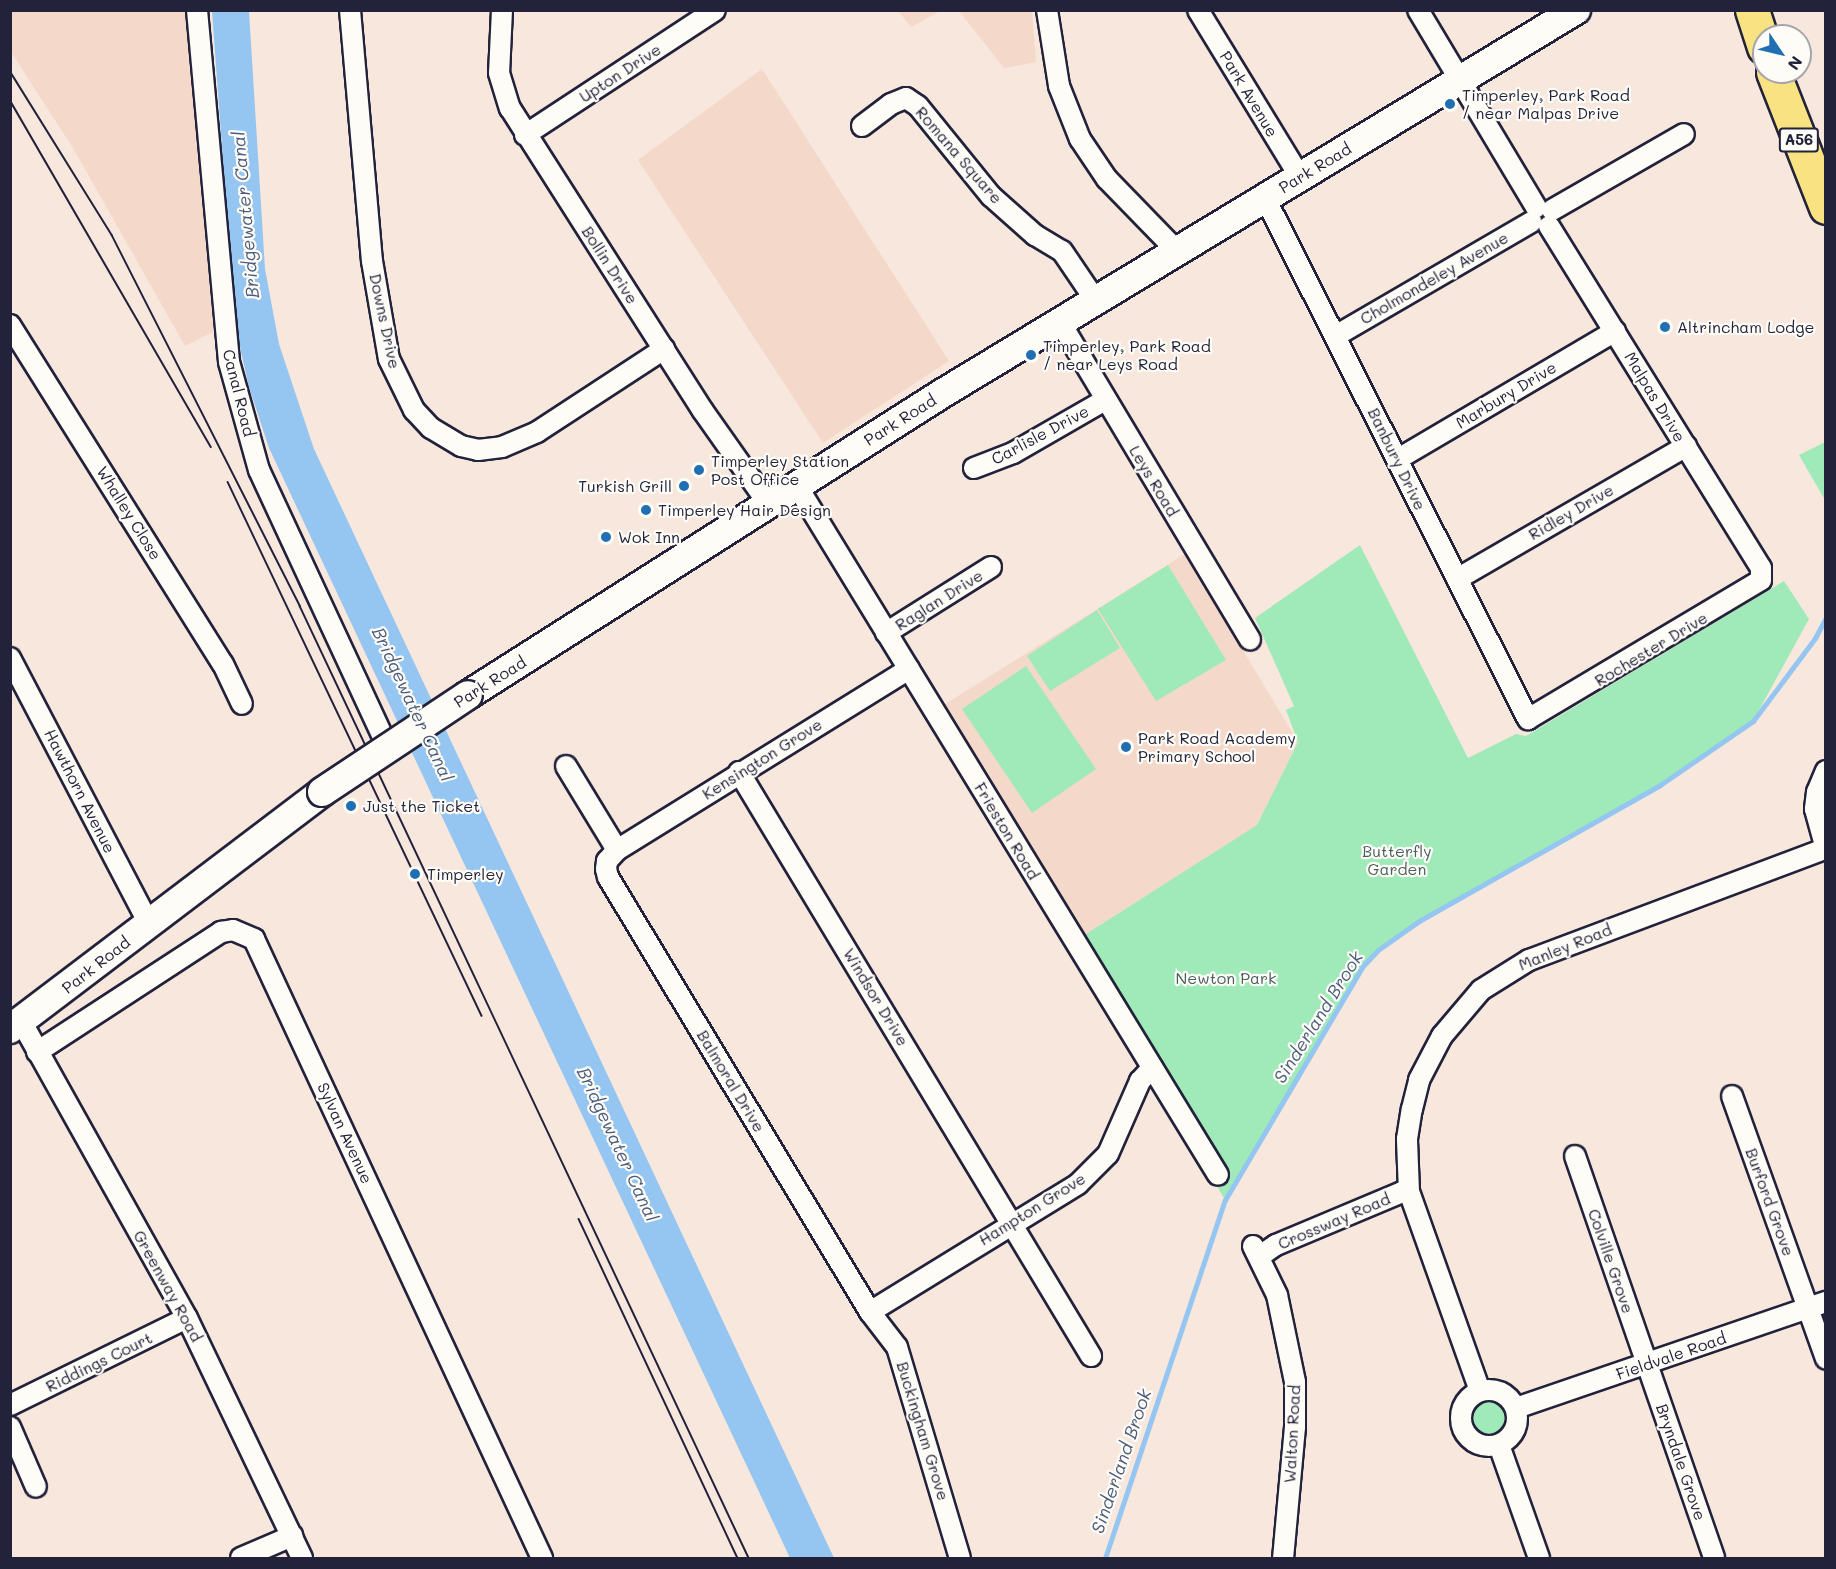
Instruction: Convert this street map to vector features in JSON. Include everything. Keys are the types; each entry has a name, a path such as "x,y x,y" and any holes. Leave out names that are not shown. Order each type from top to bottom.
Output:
{"highway":[{"name":"A56","path":"1779,84 1818,168 1826,207"}],"main road":[{"name":"Park Road","path":"16,1025 322,792 468,695 768,503 1060,322 1576,10"}],"street":[{"name":"Canal Road","path":"197,10 229,362 259,470 388,748"},
{"name":"Downs Drive","path":"350,10 372,261 390,359 414,410 431,428 461,446 478,450 502,447 537,432 664,349"},
{"name":"Bollin Drive","path":"502,10 499,73 510,108 525,135 664,349 768,503"},
{"name":"Upton Drive","path":"525,135 715,10"},
{"path":"1047,10 1059,86 1080,140 1107,178 1177,251"},
{"name":"Park Avenue","path":"1198,10 1300,177"},
{"name":"Malpas Drive","path":"1418,10 1542,216 1761,568"},
{"name":"Romana Square","path":"862,126 891,104 906,98 918,106 991,196 1035,235 1062,251 1096,301"},
{"name":"Cholmondeley Avenue","path":"1337,335 1684,134"},
{"name":"Banbury Drive","path":"1265,198 1337,335 1528,720"},
{"name":"Leys Road","path":"1060,322 1250,639"},
{"name":"Whalley Close","path":"10,325 223,664 242,705"},
{"name":"Marbury Drive","path":"1398,459 1615,331"},
{"name":"Carlisle Drive","path":"975,468 1013,453 1105,400"},
{"name":"Ridley Drive","path":"1457,579 1686,446"},
{"name":"Frieston Road","path":"797,486 1218,1175"},
{"name":"Raglan Drive","path":"886,633 991,567"},
{"name":"Rochester Drive","path":"1528,720 1750,589 1761,580 1761,568"},
{"name":"Hawthorn Avenue","path":"10,658 149,924"},
{"name":"Kensington Grove","path":"617,850 739,772 909,669"},
{"path":"566,766 617,850"},
{"path":"1825,849 1815,809 1817,792 1826,771"},
{"name":"Windsor Drive","path":"739,772 1091,1356"},
{"name":"Manley Road","path":"1480,1391 1410,1192 1407,1138 1419,1080 1442,1036 1481,990 1529,960 1825,849"},
{"name":"Balmoral Drive","path":"617,850 607,861 608,878 870,1312"},
{"name":"Sylvan Avenue","path":"37,1052 221,932 234,930 254,939 542,1558"},
{"name":"Greenway Road","path":"16,1025 37,1052 187,1318 302,1558"},
{"name":"Hampton Grove","path":"870,1312 1012,1222 1078,1184 1099,1165 1140,1081 1152,1068"},
{"name":"Burford Grove","path":"1732,1096 1817,1306 1826,1359"},
{"name":"Colville Grove","path":"1575,1156 1648,1366"},
{"name":"Crossway Road","path":"1256,1251 1402,1192 1410,1192"},
{"name":"Walton Road","path":"1256,1251 1277,1295 1296,1383 1283,1558"},
{"name":"Fieldvale Road","path":"1516,1408 1648,1366 1817,1306"},
{"name":"Buckingham Grove","path":"870,1312 897,1347 908,1374 960,1558"},
{"name":"Riddings Court","path":"10,1405 187,1318"},
{"name":"Bryndale Grove","path":"1648,1366 1714,1558"},
{"path":"1480,1391 1505,1394 1516,1408 1513,1434 1498,1445 1479,1445 1470,1440 1461,1422 1465,1403 1480,1391"},
{"path":"10,1427 34,1488"},
{"path":"1498,1445 1539,1558"},
{"path":"241,1558 292,1536"}],"shaded area":[{"path":"11,11 191,11 218,326 215,331 185,346 73,148 11,52"},
{"path":"898,11 940,11 911,27"},
{"path":"959,11 1032,11 1036,62 1004,68"},
{"path":"762,69 949,361 823,443 638,160"},
{"name":"Park Road Academy Primary School","path":"1185,554 1298,742 1257,825 1075,941 934,711"}],"green space":[{"path":"1825,442 1825,500 1799,455"},
{"name":"Newton Park","path":"1360,545 1468,758 1516,734 1526,736 1784,581 1809,619 1753,721 1660,785 1419,921 1378,950 1362,967 1225,1200 1075,941 1257,825 1298,742 1286,710 1294,706 1255,618"},
{"path":"1168,565 1226,660 1156,701 1098,609"},
{"path":"1097,610 1120,648 1050,691 1027,656"},
{"path":"1026,666 1096,769 1032,813 962,709"},
{"path":"1490,1397 1503,1403 1509,1416 1503,1429 1490,1435 1477,1429 1471,1416 1477,1403"}],"water":[{"name":"Bridgewater Canal","path":"212,11 249,11 265,269 279,344 314,449 834,1558 790,1558 269,448 249,387 235,325"}],"waterway":[{"name":"Sinderland Brook","path":"1105,1558 1225,1200 1362,967 1378,950 1419,921 1660,785 1753,721 1815,638 1826,617"}],"tram line":[{"path":"10,71 112,235 300,606 749,1558"},
{"path":"10,100 211,447"},
{"path":"228,482 482,1016"},
{"path":"579,1219 738,1558"}],"place":[{"name":"Timperley, Park Road / near Malpas Drive","path":"1450,104"},
{"name":"Altrincham Lodge","path":"1665,327"},
{"name":"Timperley, Park Road / near Leys Road","path":"1031,355"},
{"name":"Timperley Station Post Office","path":"699,470"},
{"name":"Turkish Grill","path":"684,486"},
{"name":"Timperley Hair Design","path":"646,510"},
{"name":"Wok Inn","path":"606,537"},
{"name":"Park Road Academy Primary School","path":"1126,747"},
{"name":"Just the Ticket","path":"351,806"},
{"name":"Timperley","path":"415,874"}],"park label":[{"name":"Butterfly Garden","path":"1397,860"}]}
